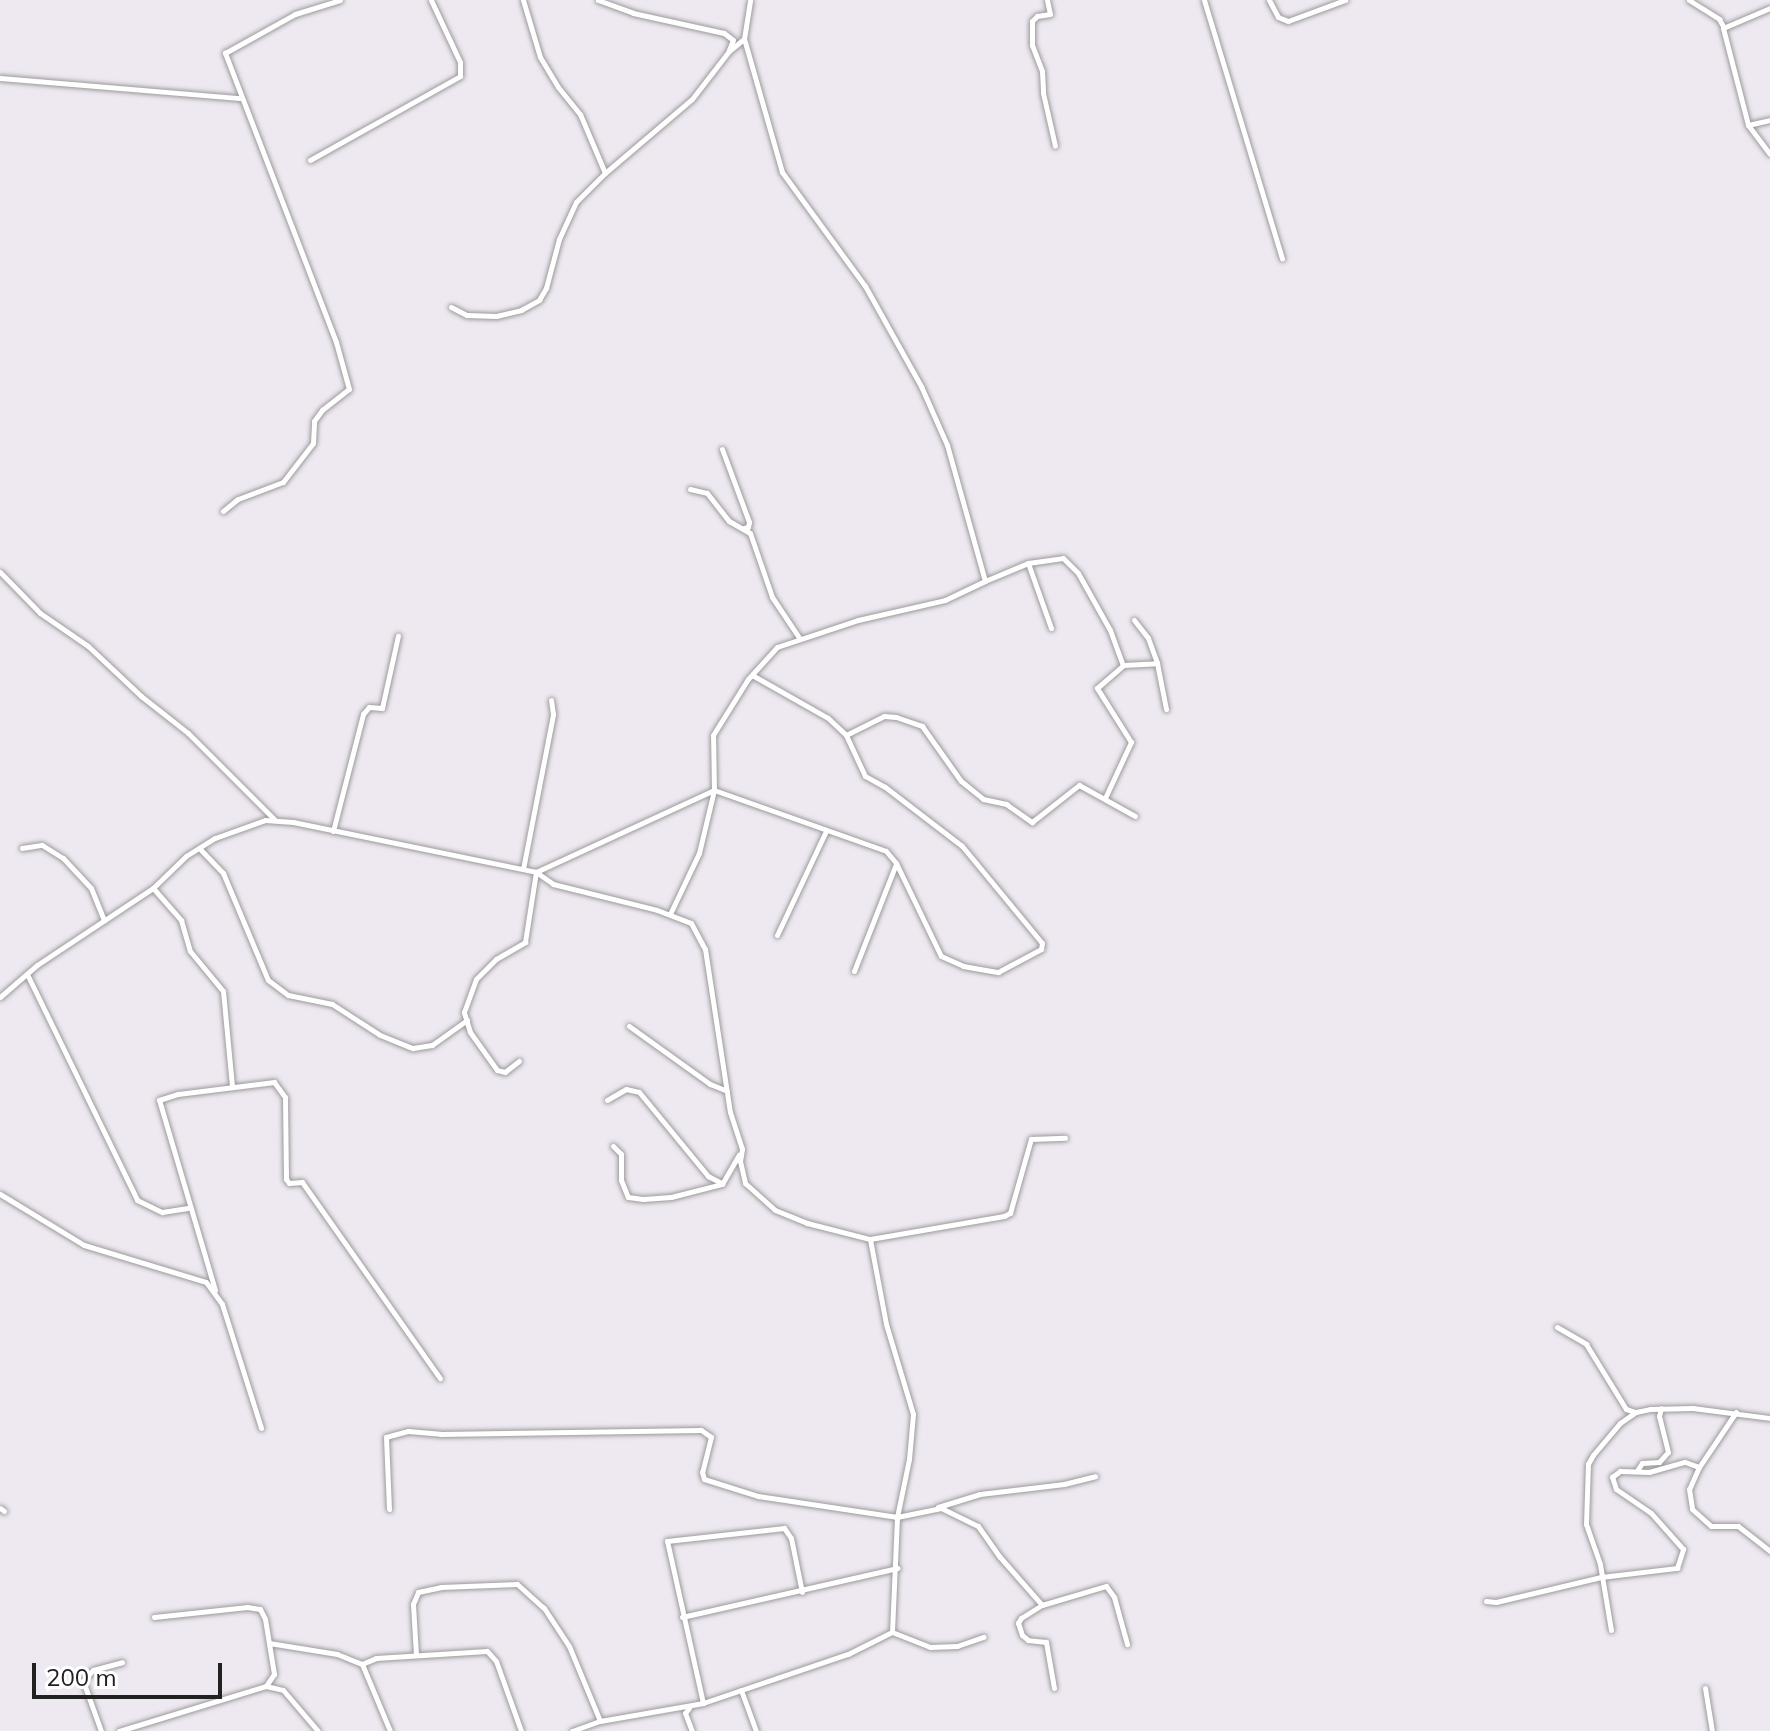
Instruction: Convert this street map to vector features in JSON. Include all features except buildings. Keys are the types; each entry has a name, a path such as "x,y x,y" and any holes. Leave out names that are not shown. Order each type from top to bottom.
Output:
{"street":[{"path":"223,511 238,499 283,482 313,443 314,421 322,410 349,389 336,342 225,57 229,48 295,14 340,0"},
{"path":"310,160 460,76 460,62 431,0"},
{"path":"523,0 540,57 580,114 605,173"},
{"path":"598,0 633,13 724,33 733,40 729,51"},
{"path":"750,0 744,39 782,172 865,286 938,419 985,581"},
{"path":"1047,0 1050,14 1037,16 1032,21 1032,45 1042,71 1043,93 1055,146"},
{"path":"1204,0 1282,258"},
{"path":"1269,0 1278,17 1288,21 1345,0"},
{"path":"1689,0 1719,19 1723,26 1748,125 1770,154"},
{"path":"1723,26 1770,8"},
{"path":"451,307 467,315 496,316 521,310 539,300 546,288 567,218 576,202 605,173 692,99 729,51 744,39"},
{"path":"0,78 240,98"},
{"path":"1748,125 1770,120"},
{"path":"722,449 749,522 748,527 744,528"},
{"path":"690,489 707,493 729,521 750,533 772,597 800,639"},
{"path":"670,914 699,853 714,790 713,735 752,675 777,647 945,600 1028,563 1063,558 1072,565 1110,630 1123,665"},
{"path":"1028,563 1051,628"},
{"path":"0,572 40,613 88,646 141,696 188,733 275,820"},
{"path":"1134,620 1148,638 1157,663 1166,709"},
{"path":"333,831 363,714 369,707 382,708 398,636"},
{"path":"1105,798 1131,742 1097,688 1123,665 1157,663"},
{"path":"536,872 714,790 886,851 896,863 941,956 963,966 998,972 1041,949 1042,943 962,846 885,787 865,776 846,735 828,718 752,675"},
{"path":"523,869 553,714 551,700"},
{"path":"846,735 884,716 922,726 961,781 983,799 1006,804 1032,822 1079,785 1135,816"},
{"path":"0,997 27,974 153,888 199,848 215,838 275,820 536,872 553,884 670,914 691,923 705,949 727,1091 742,1149 740,1161 745,1183 775,1210 817,1226 870,1239 1004,1216 1010,1213 1031,1139 1065,1138"},
{"path":"777,935 826,831"},
{"path":"22,848 42,845 63,858 91,888 104,920"},
{"path":"199,848 223,873 268,980 288,995 332,1004 380,1035 413,1048 432,1045 467,1020"},
{"path":"854,971 896,863"},
{"path":"519,1061 505,1072 497,1070 470,1032 464,1012 476,979 496,959 525,942 536,872"},
{"path":"153,888 181,920 190,951 223,991 232,1087"},
{"path":"27,974 137,1200 162,1212 188,1208"},
{"path":"629,1026 710,1084 727,1091"},
{"path":"261,1428 188,1208 159,1100 178,1094 274,1082 280,1088 285,1097 286,1179 289,1183 302,1182 440,1378"},
{"path":"607,1100 626,1089 639,1092 708,1176 722,1184"},
{"path":"613,1146 621,1154 621,1180 628,1197 671,1197 722,1184 742,1149"},
{"path":"0,1194 84,1245 178,1271 206,1282 215,1290"},
{"path":"870,1239 886,1324 913,1414 909,1459 897,1517 892,1632"},
{"path":"1557,1327 1586,1344 1626,1409 1636,1412"},
{"path":"1638,1469 1642,1463 1659,1462 1668,1452 1659,1416 1661,1408"},
{"path":"1611,1630 1601,1577 1586,1524 1588,1464 1620,1423 1636,1412 1661,1408 1736,1412 1770,1418"},
{"path":"1736,1412 1699,1467 1689,1489 1692,1509 1711,1526 1738,1526 1770,1551"},
{"path":"389,1509 386,1437 408,1431 453,1434 701,1430 711,1437 702,1472 704,1479 758,1496 897,1517 980,1494 1064,1484 1095,1476"},
{"path":"1486,1601 1496,1602 1601,1577 1677,1568 1683,1549 1651,1513 1616,1489 1611,1482 1620,1471 1638,1469 1649,1472 1685,1462 1699,1467"},
{"path":"937,1507 978,1526 999,1556 1042,1605"},
{"path":"703,1703 666,1546 671,1539 784,1528 791,1538 802,1592"},
{"path":"682,1617 897,1568"},
{"path":"416,1655 413,1604 418,1592 441,1587 517,1584 544,1608 569,1646 600,1721"},
{"path":"1054,1688 1046,1642 1028,1640 1018,1623 1042,1605 1106,1586 1114,1597 1127,1644"},
{"path":"154,1617 255,1607 264,1613 274,1674 266,1686"},
{"path":"572,1731 600,1721 703,1703 848,1654 892,1632 930,1647 957,1646 983,1637"},
{"path":"269,1643 337,1654 362,1664 376,1658 487,1651 496,1661 521,1731"},
{"path":"101,1731 83,1681 93,1670 122,1662"},
{"path":"362,1664 390,1731"},
{"path":"119,1731 266,1686 283,1690 318,1731"},
{"path":"1705,1688 1712,1731"},
{"path":"741,1690 756,1731"},
{"path":"690,1707 685,1713 692,1731"}]}
